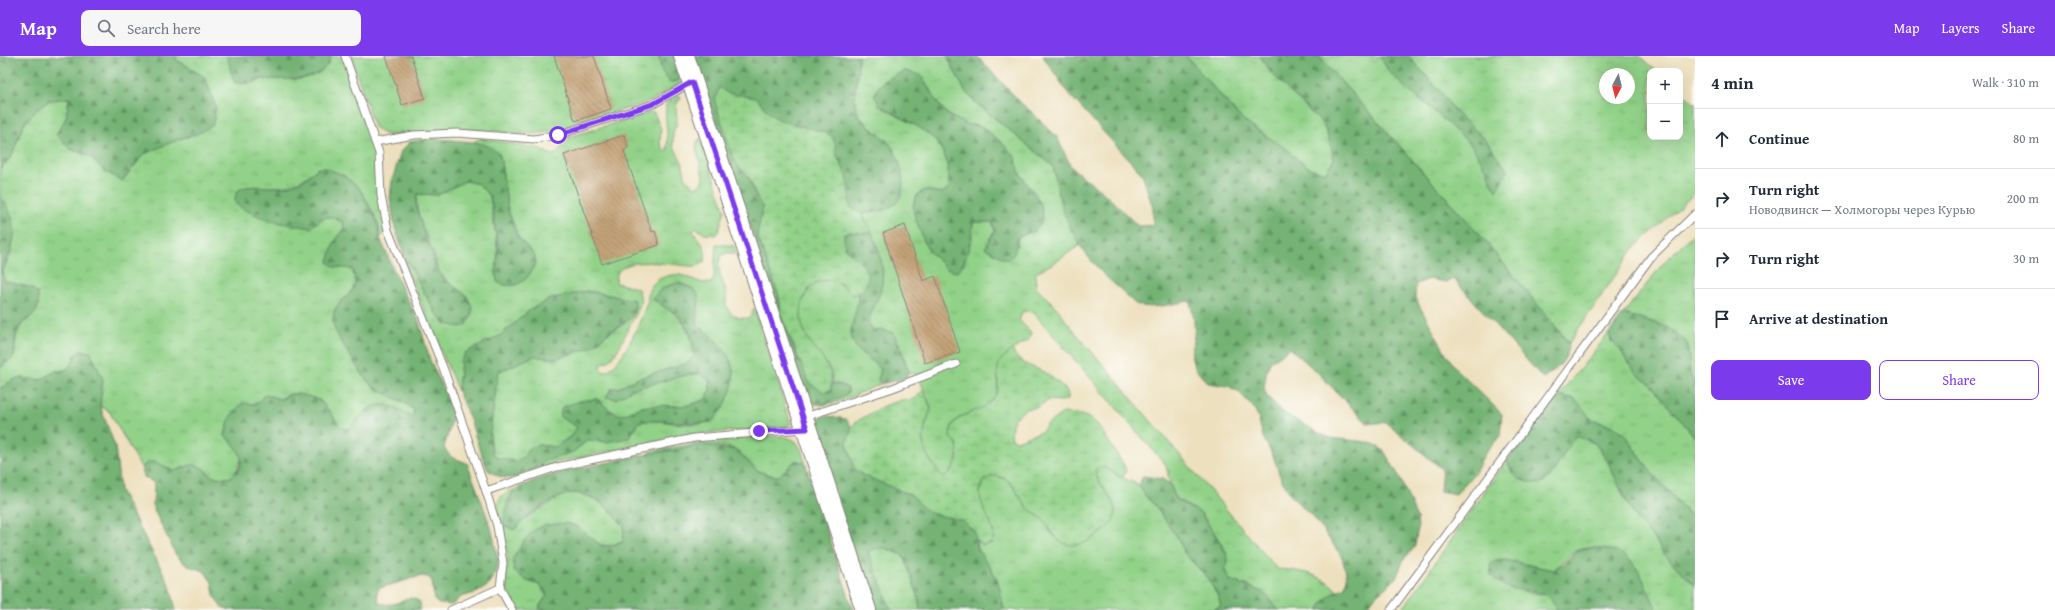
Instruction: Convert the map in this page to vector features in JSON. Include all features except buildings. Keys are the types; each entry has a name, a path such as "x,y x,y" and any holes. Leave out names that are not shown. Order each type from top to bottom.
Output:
{"main road":[{"path":"684,56 866,610"}],"lane":[{"path":"345,56 379,153 381,196 388,230 444,370 497,526 503,563 500,588 512,610"},
{"path":"375,142 414,135 457,133 534,139 558,135 653,104 692,82"},
{"path":"1392,610 1651,257 1695,214"},
{"path":"486,491 557,467 694,438 805,424 956,364"},
{"path":"451,610 500,588"}],"green space":[{"path":"0,56 176,56 176,60 205,77 216,108 213,125 197,134 179,139 144,154 122,181 103,170 89,156 70,149 56,134 66,118 69,98 50,100 35,111 24,124 11,157 0,169"},
{"path":"176,56 227,56 228,61 253,83 262,79 303,79 329,63 331,56 343,56 353,91 376,153 386,232 380,238 379,226 360,189 343,175 318,168 299,182 287,186 247,187 241,189 241,207 280,223 316,223 325,217 343,222 344,229 334,243 328,262 340,267 352,269 355,284 353,289 341,301 334,312 334,319 337,329 348,352 363,375 375,388 402,401 411,408 414,411 412,416 393,407 379,405 363,414 349,429 344,429 336,422 323,403 319,400 296,394 290,394 280,399 262,398 259,403 248,404 228,423 225,436 240,451 242,458 234,475 229,478 213,477 201,467 185,467 175,471 155,462 145,464 142,469 109,411 100,406 98,369 91,353 83,350 76,354 72,363 66,370 56,371 40,380 22,378 13,380 0,389 0,368 14,357 18,330 30,318 32,288 5,281 2,272 12,251 12,217 0,196 0,169 11,157 24,124 35,111 50,100 69,98 66,118 70,149 89,156 103,170 122,181 144,154 179,139 197,134 216,108 205,78 176,59"},
{"path":"227,56 331,56 327,65 320,72 312,76 293,79 263,79 244,84 234,82"},
{"path":"351,56 659,56 662,70 670,82 678,81 680,76 683,82 651,101 555,131 533,134 459,129 390,135 384,134 374,127"},
{"path":"659,56 675,56 679,70 678,81 670,82 662,72"},
{"path":"694,56 858,56 858,69 854,98 856,111 866,124 889,143 897,156 903,183 902,192 899,199 894,205 887,209 862,214 850,207 847,176 837,157 836,146 823,132 781,121 771,115 756,98 727,93 719,87 719,111 732,155 740,169 750,180 754,194 763,207 757,235 779,296 779,303 793,347 801,364 830,390 833,383 848,388 848,393 823,405 815,404 806,396"},
{"path":"858,56 947,56 965,91 976,103 1053,166 1060,199 1080,245 1054,263 1036,272 1035,279 1037,288 1056,307 1069,325 1277,569 1293,570 1310,574 1332,585 1337,591 1323,602 1319,610 1278,610 1269,597 1247,585 1239,584 1230,580 1226,573 1227,554 1223,546 1201,513 1176,499 1170,484 1166,465 1033,312 1023,311 1019,320 1031,332 1029,340 1012,350 998,369 997,395 983,408 960,417 953,424 950,437 957,443 957,458 954,467 943,478 924,450 924,432 931,408 918,375 909,372 899,343 884,330 875,331 868,323 879,287 882,268 879,252 870,227 862,214 876,212 895,151 859,116 855,105","holes":["926,83 934,98 947,114 965,124 983,127 1003,144 1025,181 1037,196 1035,231 1018,237 1017,246 989,239 995,231 992,222 973,222 972,239 965,255 964,264 947,270 934,256 923,238 914,210 918,195 924,191 942,193 950,188 948,169 944,154 929,134 878,105"]},
{"path":"947,56 977,56 1022,104 1057,137 1071,167 1107,196 1138,226 1153,225 1153,208 1142,174 1068,93 1043,56 1186,56 1236,113 1248,124 1288,150 1298,160 1310,168 1325,173 1334,159 1330,141 1323,124 1271,73 1260,56 1318,56 1481,236 1569,343 1564,360 1557,368 1543,378 1454,279 1446,282 1429,279 1416,284 1415,298 1448,357 1457,370 1502,414 1500,436 1486,452 1476,471 1456,494 1440,491 1442,469 1385,422 1368,424 1317,372 1290,348 1271,361 1267,369 1264,388 1267,396 1284,413 1321,434 1330,438 1367,442 1376,445 1384,451 1399,476 1417,518 1418,527 1415,546 1404,559 1396,578 1373,599 1366,610 1319,610 1326,599 1333,593 1345,587 1347,577 1342,557 1315,519 1292,497 1281,479 1274,458 1263,437 1258,416 1253,407 1238,391 1228,386 1208,383 1199,374 1194,366 1192,353 1194,319 1190,301 1151,307 1138,305 1100,270 1082,249 1069,225 1060,199 1053,166 976,103 965,91"},
{"path":"1186,56 1260,56 1271,73 1323,124 1330,141 1334,159 1325,173 1310,168 1298,160 1288,150 1248,124 1236,113"},
{"path":"1318,56 1380,56 1390,71 1402,83 1450,125 1475,150 1486,167 1496,190 1507,171 1485,139 1455,113 1441,92 1408,56 1639,56 1653,68 1647,68 1647,140 1683,140 1683,94 1695,104 1695,193 1634,248 1569,343 1481,236"},
{"path":"1380,56 1408,56 1441,92 1456,113 1485,139 1508,171 1496,191 1485,167 1472,146 1429,106 1409,91 1389,72"},
{"path":"905,71 921,75 934,98 947,114 965,124 983,127 1003,144 1015,157 1020,174 1041,204 1043,215 1041,224 1035,231 1018,237 1014,254 1007,260 985,248 995,231 992,222 973,222 967,255 957,272 947,269 931,253 925,244 914,214 913,204 918,194 925,190 942,193 949,188 946,160 942,150 929,135 920,128 883,107 874,95 882,83"},
{"path":"719,87 727,93 756,98 771,115 781,121 823,132 832,136 836,146 837,157 847,176 850,207 862,214 872,233 850,232 844,234 845,246 867,273 868,278 862,291 852,295 839,283 830,280 817,282 811,286 803,302 801,311 802,323 811,344 829,370 832,379 830,390 824,392 811,384 807,378 782,318 779,296 757,235 763,207 749,178 732,155 715,101"},
{"path":"678,95 681,98 676,105 677,123 673,132 673,145 682,162 686,179 695,187 701,184 703,177 696,147 700,138 725,211 716,235 705,234 696,228 693,231 704,247 705,251 705,261 698,266 648,262 635,263 624,266 618,273 616,283 637,288 640,304 618,350 609,361 601,365 600,369 604,372 610,369 623,354 647,304 649,290 654,283 664,277 678,275 699,282 711,283 714,278 716,244 734,246 736,254 727,253 722,255 719,263 719,271 726,292 727,308 732,314 739,318 747,318 751,317 754,308 791,424 787,427 694,434 558,462 528,472 544,462 577,449 587,440 607,442 635,430 639,422 650,420 682,424 702,424 734,374 728,355 698,324 698,298 693,290 688,286 661,305 675,314 685,325 691,339 695,355 688,363 639,378 621,387 611,389 606,397 616,398 633,389 690,374 700,374 709,380 710,390 706,399 697,403 681,406 660,405 643,407 621,415 611,411 597,399 580,401 569,422 577,427 571,436 555,447 538,445 529,448 524,457 515,461 498,458 492,452 490,434 498,372 534,356 555,359 592,347 606,335 624,324 635,300 587,291 551,299 531,309 501,335 465,353 461,361 458,391 407,269 405,257 435,312 445,324 470,319 470,304 462,292 444,278 439,272 419,216 417,208 417,194 438,195 465,181 479,184 490,197 498,254 536,262 534,255 518,237 508,210 501,161 486,145 474,142 480,138 541,149 554,155 568,141 569,137 651,112 654,113 661,129 660,142 663,149 667,150 666,104"},
{"path":"430,138 474,142 491,147 500,155 508,210 518,237 534,255 536,262 526,279 516,285 510,286 497,282 498,246 492,204 490,197 479,184 465,181 438,195 417,194 416,206 426,240 433,252 435,265 445,280 466,295 472,306 472,313 467,325 460,327 445,324 435,312 405,257 395,228 390,198 392,181 401,151 410,142"},
{"path":"323,167 343,175 360,189 377,221 380,238 403,291 418,319 430,360 444,390 453,416 444,448 451,457 467,463 491,527 498,559 497,570 489,585 478,592 461,597 452,605 439,604 434,600 432,581 428,577 421,576 379,588 377,593 379,603 392,604 411,598 420,603 420,610 230,610 221,607 214,595 212,582 204,571 186,565 176,555 153,508 154,483 143,476 142,469 149,463 153,462 175,471 190,465 195,465 201,467 213,477 229,478 235,473 241,462 235,446 225,436 230,417 242,403 255,404 265,394 280,399 290,394 304,395 314,398 324,405 344,429 349,429 368,410 379,405 393,407 412,416 414,411 411,408 402,401 375,388 371,384 346,349 334,327 334,312 353,289 355,283 352,269 334,267 328,262 334,243 344,229 343,222 329,217 322,219 311,228 263,218 236,204 235,196 238,191 244,188 251,186 288,186 301,182 316,170"},
{"path":"0,196 7,206 14,225 13,243 2,272 5,281 32,288 38,293 38,308 36,312 18,329 15,339 14,357 0,368"},
{"path":"850,232 872,233 879,252 883,278 879,295 868,323 875,331 884,330 894,333 909,372 905,378 881,384 878,380 881,370 856,347 852,340 851,327 857,308 858,294 865,286 868,279 864,268 850,253 844,242 844,234"},
{"path":"1695,232 1695,388 1690,373 1688,345 1666,327 1651,321 1623,314 1665,261"},
{"path":"821,280 835,281 842,285 852,295 858,294 857,308 852,328 853,341 856,347 881,370 878,380 881,384 839,402 823,405 848,393 844,385 833,383 829,369 804,333 801,326 800,311 805,296 814,284"},
{"path":"679,283 690,287 696,292 699,301 696,312 698,324 723,348 729,357 732,367 733,377 729,396 725,405 712,422 639,422 629,438 607,442 587,440 573,452 546,461 519,477 508,478 498,476 488,470 470,419 458,391 461,361 465,353 501,335 531,309 550,299 587,291 635,300 635,309 632,317 592,347 555,359 534,356 498,372 490,434 492,452 498,458 515,461 524,457 529,448 538,445 555,447 571,436 577,427 560,417 562,407 580,401 597,399 611,411 621,415 643,407 660,405 681,406 697,403 706,399 710,390 709,380 700,374 690,374 633,389 616,399 606,397 611,389 621,387 639,378 688,363 694,355 691,334 679,316 653,299 658,292 664,288"},
{"path":"1623,314 1667,327 1682,338 1688,345 1690,373 1695,388 1695,437 1650,384 1638,375 1628,363 1621,351 1611,341 1609,333"},
{"path":"1609,333 1611,341 1621,351 1628,363 1638,375 1650,384 1695,437 1695,520 1649,470 1627,437 1616,427 1592,420 1575,399 1559,395"},
{"path":"83,350 91,353 103,379 100,406 115,446 120,490 166,578 171,589 176,610 0,610 0,389 13,380 22,378 40,380 56,371 66,370 72,363 76,354"},
{"path":"1012,350 1015,356 1024,363 1046,373 1058,382 1068,392 1068,399 1062,401 1049,400 1038,407 1025,409 1015,418 1012,424 1011,438 1017,441 1043,431 1046,425 1063,413 1082,415 1091,419 1098,425 1124,465 1126,472 1122,478 1110,470 1098,467 1095,470 1099,482 1112,502 1115,517 1107,528 1095,537 1083,543 1070,545 1057,539 1044,521 1027,507 1011,484 1002,477 996,476 988,478 980,487 982,502 993,530 992,543 983,545 976,540 975,532 962,520 933,514 925,510 913,496 863,475 855,469 847,444 852,427 856,422 881,407 901,400 915,399 924,389 931,409 924,430 924,446 930,460 943,478 947,475 954,467 957,458 957,443 950,438 951,429 959,418 985,406 995,396 998,386 999,365 1002,359"},
{"path":"1559,395 1575,399 1592,420 1616,427 1627,437 1649,470 1695,520 1695,586 1663,553 1657,543 1637,519 1625,499 1608,462 1595,443 1576,436 1552,473 1541,484 1523,481 1512,472 1507,460"},
{"path":"828,416 846,419 852,427 847,444 855,469 863,475 913,496 919,503 962,520 975,532 977,549 995,575 1004,610 920,610 918,596 904,556 891,550 877,548 868,552 891,610 872,610 814,425 819,417"},
{"path":"1576,435 1595,443 1608,462 1625,499 1637,519 1657,543 1663,553 1695,586 1695,610 1657,610 1642,579 1631,562 1624,556 1614,552 1587,547 1576,551 1553,570 1500,559 1490,565 1519,589 1525,592 1545,595 1550,598 1557,610 1402,610 1507,460 1512,473 1550,477"},
{"path":"777,436 789,438 797,442 805,462 795,461 779,476 759,471 736,450 716,445 692,446 648,454 650,451 721,439"},
{"path":"704,445 736,450 758,471 768,475 779,476 795,461 805,462 853,610 540,610 540,606 547,595 540,585 527,581 514,571 513,558 526,538 534,530 545,525 566,523 577,526 602,546 613,546 623,540 624,527 620,521 602,504 587,495 571,493 544,505 533,512 514,530 503,525 508,500 514,490 536,480 567,471 648,454"},
{"path":"1098,467 1110,470 1118,476 1139,485 1146,497 1154,504 1180,541 1183,551 1207,577 1218,596 1221,606 1213,610 1197,608 1195,610 1004,610 997,580 993,571 981,555 976,540 983,545 994,533 981,503 981,488 984,482 990,476 1005,479 1014,488 1025,505 1043,520 1051,533 1064,542 1076,544 1089,540 1101,533 1109,526 1114,518 1115,511 1112,500 1096,476 1095,470"},
{"path":"1143,476 1162,479 1170,484 1176,500 1201,513 1227,554 1226,573 1230,580 1263,592 1278,610 1213,610 1221,606 1218,596 1207,577 1183,551 1180,541 1154,504 1146,497 1139,485"},
{"path":"514,490 508,500 523,522 531,514 548,505 560,496 569,493 588,496 605,506 624,527 623,540 615,544 603,545 593,540 577,526 527,581 540,585 547,596 540,605 540,610 518,610 507,588 507,551 497,507 499,499 505,494"},
{"path":"883,547 904,556 918,596 920,610 891,610 868,552 875,548"},
{"path":"1592,548 1617,552 1624,555 1631,561 1642,576 1657,610 1557,610 1554,603 1543,594 1506,587 1499,583 1491,575 1490,565 1500,559 1553,570 1563,564 1579,549"},
{"path":"1196,608 1213,610 1195,610"}],"route":[{"path":"558,135 653,104 692,82 807,429 759,431"}]}
